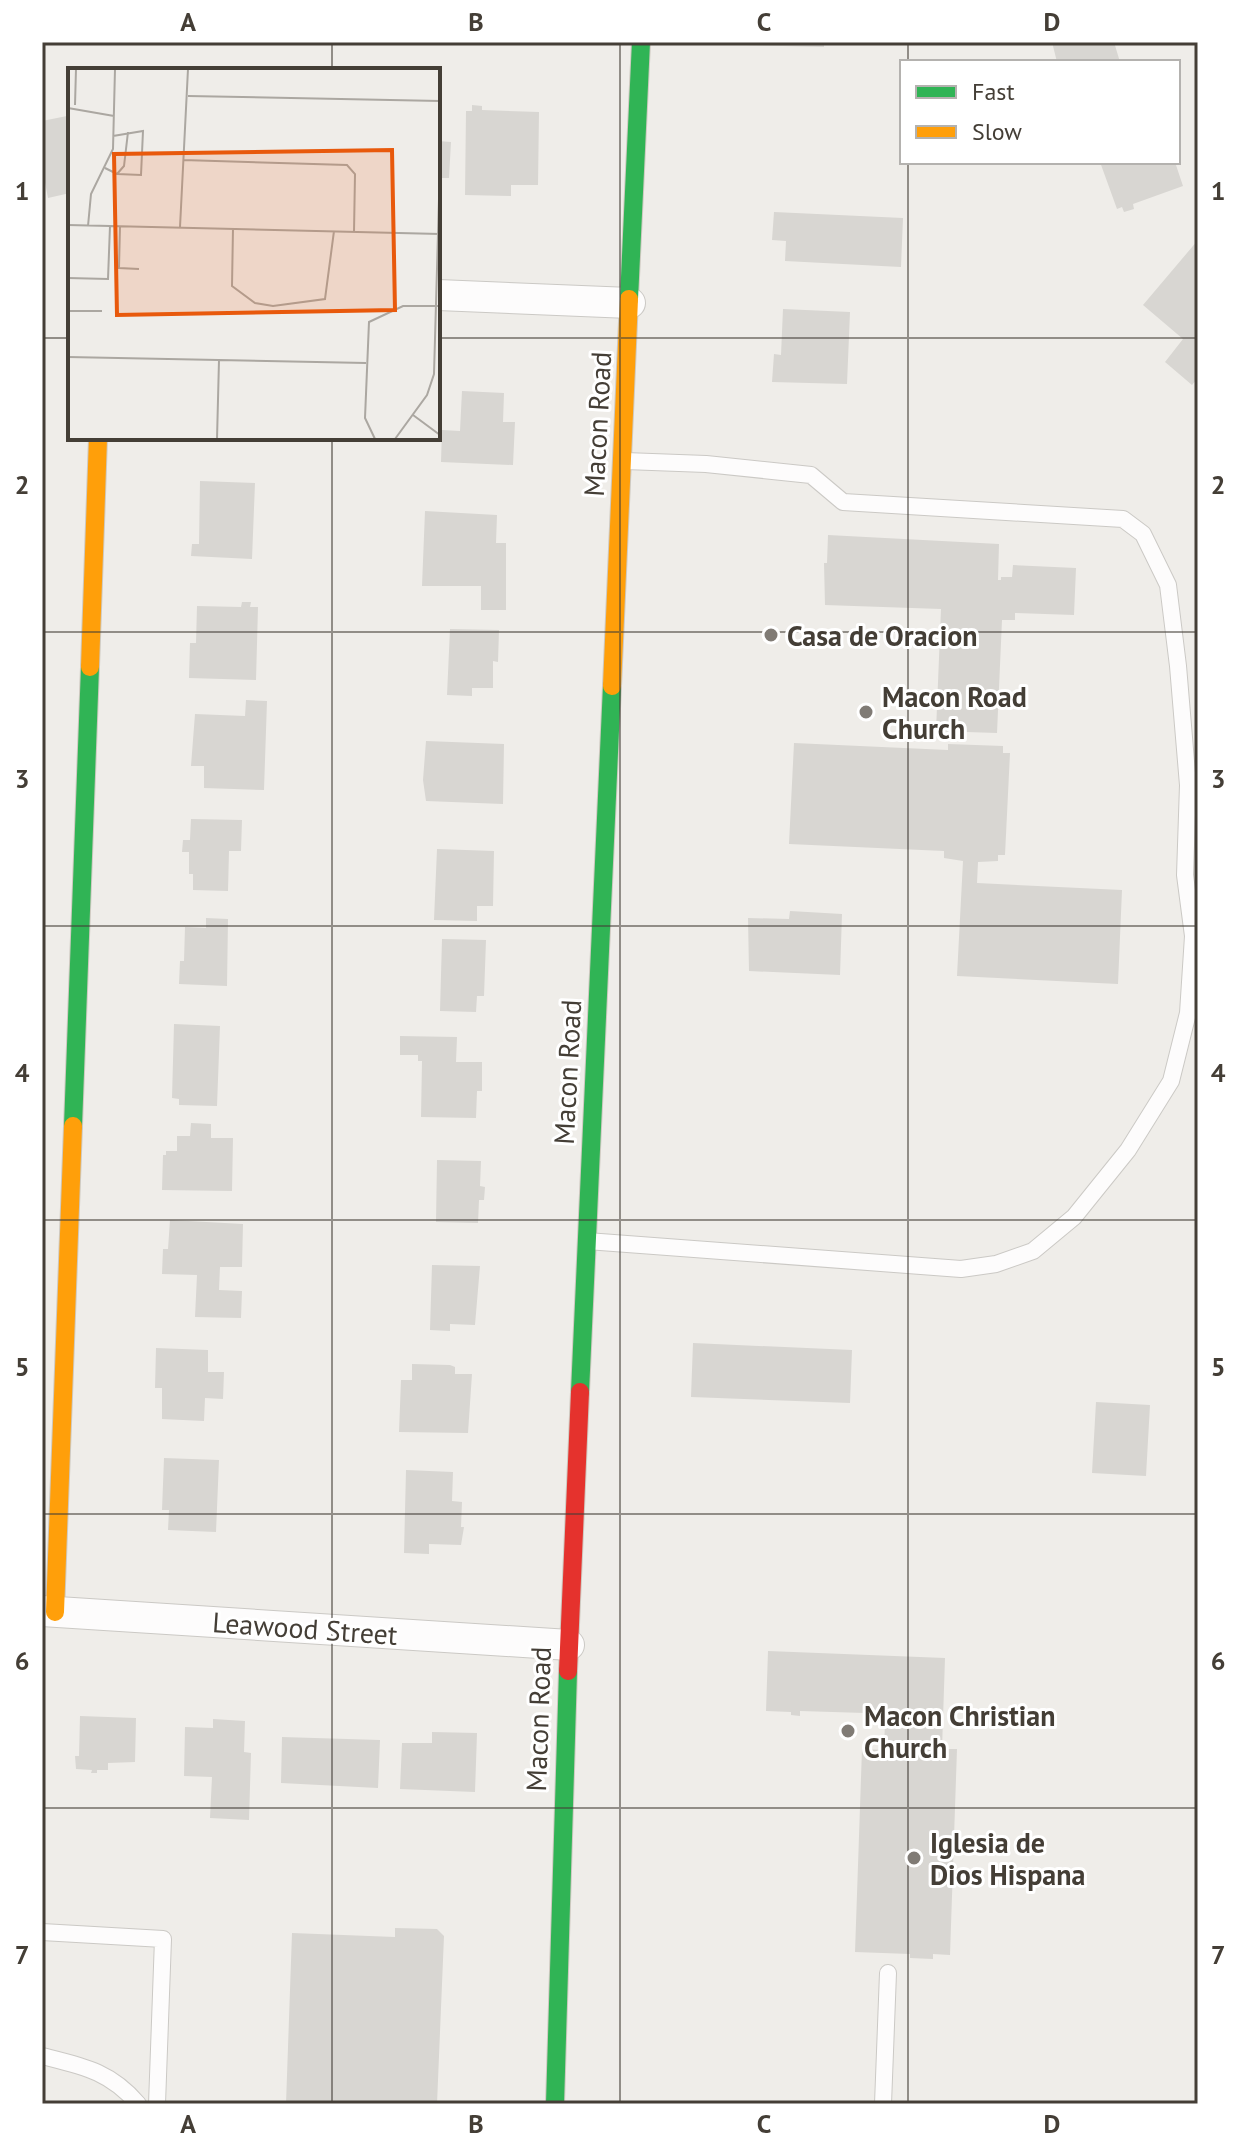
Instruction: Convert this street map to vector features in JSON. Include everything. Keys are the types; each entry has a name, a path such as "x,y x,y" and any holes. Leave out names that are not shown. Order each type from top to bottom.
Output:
{"main road":[{"name":"Macon Road","path":"555,2104 569,1645 641,42"},
{"path":"48,1612 98,440"}],"street":[{"path":"440,295 630,303"},
{"name":"Leawood Street","path":"48,1612 569,1645"}],"lane":[{"path":"587,1241 961,1269 996,1264 1033,1251 1074,1217 1128,1150 1171,1081 1188,1013 1193,936 1185,875 1188,785 1168,585 1143,534 1123,519 843,502 811,475 706,464 623,461"},
{"path":"42,1932 163,1939 157,2104"},
{"path":"883,2104 888,1973"},
{"path":"42,2056 92,2068 127,2091 138,2104"}],"building":[{"path":"744,42 824,42 824,47 744,45"},
{"path":"1052,42 1114,42 1119,60 1056,60"},
{"path":"472,105 482,106 482,110 539,112 538,185 511,185 511,196 465,195 466,111 472,111"},
{"path":"67,116 68,121 68,193 48,198 42,167 42,121"},
{"path":"440,141 451,142 449,178 440,178"},
{"path":"1101,164 1176,164 1183,186 1133,204 1134,209 1124,212 1122,207 1117,209"},
{"path":"774,212 903,218 901,267 785,261 786,241 772,240"},
{"path":"1198,240 1198,378 1192,385 1165,362 1183,339 1143,305"},
{"path":"783,309 850,312 847,384 772,382 774,354 781,355"},
{"path":"462,391 504,393 503,422 515,422 513,465 441,462 442,430 460,431"},
{"path":"200,481 255,483 252,559 191,556 192,544 199,544"},
{"path":"425,511 497,515 496,543 506,543 506,610 481,610 481,586 422,586"},
{"path":"828,535 999,544 998,580 1012,577 1013,565 1076,568 1074,615 1015,613 1015,620 1002,620 997,733 936,731 941,609 825,605 824,563 827,563"},
{"path":"242,602 251,602 250,607 258,607 256,680 189,678 190,643 196,643 197,606 241,607"},
{"path":"450,629 499,630 498,662 493,661 493,688 472,688 472,696 447,695"},
{"path":"246,700 267,701 264,790 204,788 204,766 191,766 195,714 245,716"},
{"path":"426,741 504,744 503,804 426,801 423,780"},
{"path":"794,743 948,750 948,744 1003,746 1003,753 1010,753 1005,855 998,855 998,861 978,862 977,883 1122,890 1118,984 957,976 963,861 944,858 944,851 789,844"},
{"path":"191,819 242,820 241,851 229,851 228,891 193,890 189,852 182,852 183,840 190,840"},
{"path":"437,849 494,851 493,906 477,906 477,921 434,920"},
{"path":"790,911 842,914 840,975 749,971 748,918 789,919"},
{"path":"206,918 228,919 227,986 179,984 180,961 184,961 185,927 206,928"},
{"path":"442,939 486,940 484,996 477,996 476,1012 440,1011"},
{"path":"174,1024 220,1026 217,1106 179,1105 179,1099 172,1098"},
{"path":"400,1036 457,1037 456,1062 482,1062 482,1091 477,1091 476,1118 421,1117 422,1061 418,1061 418,1055 400,1055"},
{"path":"191,1123 211,1124 211,1138 233,1138 232,1191 162,1190 163,1155 166,1151 177,1151 177,1136 190,1136"},
{"path":"437,1160 481,1161 480,1186 485,1187 484,1200 479,1200 478,1223 436,1222"},
{"path":"170,1220 243,1224 242,1267 220,1267 219,1290 242,1291 241,1318 195,1317 197,1275 162,1274 163,1249 168,1249"},
{"path":"432,1265 480,1266 475,1325 450,1324 450,1331 430,1330"},
{"path":"693,1343 852,1350 850,1403 691,1397"},
{"path":"156,1348 208,1350 208,1372 224,1372 223,1399 205,1398 204,1421 162,1419 162,1388 155,1388"},
{"path":"412,1364 450,1365 455,1367 455,1374 472,1374 468,1433 399,1432 401,1380 412,1380"},
{"path":"1096,1402 1150,1405 1146,1476 1092,1473"},
{"path":"164,1458 219,1460 216,1532 168,1530 169,1510 162,1510"},
{"path":"406,1470 453,1472 452,1501 462,1502 461,1527 464,1527 461,1545 429,1544 429,1554 404,1553"},
{"path":"768,1651 945,1658 942,1749 957,1749 950,1955 933,1954 933,1959 910,1958 910,1954 855,1952 862,1749 884,1750 885,1722 864,1721 865,1713 800,1711 800,1716 791,1715 791,1712 766,1711"},
{"path":"80,1716 136,1718 135,1762 108,1763 108,1770 97,1770 97,1773 76,1769"},
{"path":"213,1719 245,1721 244,1752 251,1753 249,1820 210,1818 212,1777 184,1776 185,1727 213,1728"},
{"path":"432,1732 477,1733 475,1792 400,1789 402,1743 432,1743"},
{"path":"282,1737 380,1740 378,1788 281,1783"},
{"path":"395,1928 437,1929 444,1936 437,2104 286,2104 292,1933 395,1937"}],"traffic: fast":[{"path":"629,299 641,42"},
{"path":"73,1126 90,667"},
{"path":"580,1392 612,686"},
{"path":"555,2104 568,1671"}],"traffic: slow":[{"path":"612,686 629,299"},
{"path":"90,667 98,440"},
{"path":"55,1612 73,1126"}],"traffic: jam":[{"path":"568,1671 580,1392"}],"place":[{"name":"Casa de Oracion","path":"771,635"},
{"name":"Macon Road Church","path":"866,712"},
{"name":"Macon Christian Church","path":"848,1731"},
{"name":"Iglesia de Dios Hispana","path":"914,1858"}]}
